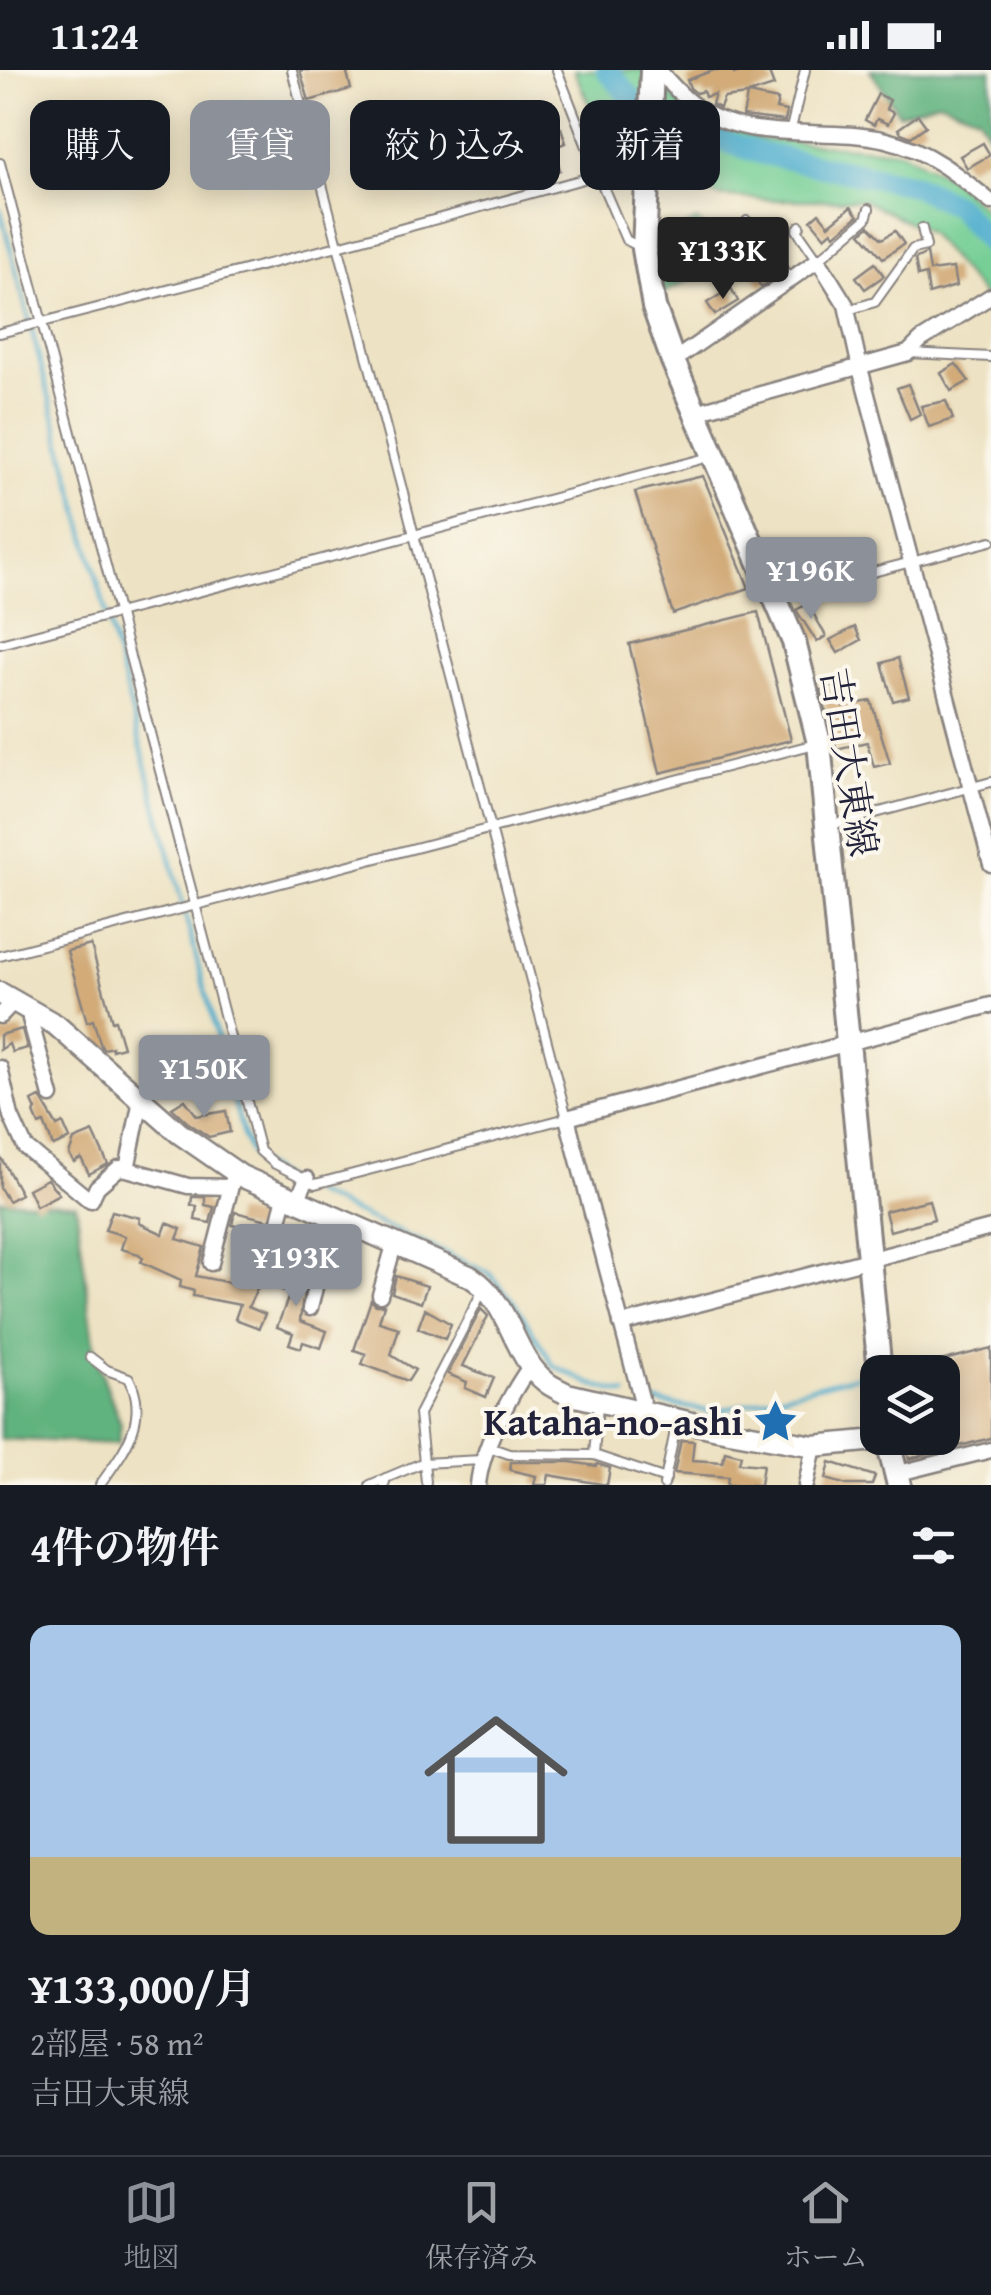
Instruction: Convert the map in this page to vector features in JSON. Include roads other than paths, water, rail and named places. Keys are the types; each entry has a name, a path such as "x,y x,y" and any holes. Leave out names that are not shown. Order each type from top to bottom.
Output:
{"main road":[{"name":"吉田大東線","path":"654,71 644,249 654,307 673,361 776,598 803,670 819,743 878,1355"}],"street":[{"path":"654,71 690,102 742,126 790,133 844,134 885,140 915,150 934,158 991,202"},
{"path":"673,361 818,260 848,310 991,864"},
{"path":"696,412 908,353 989,297"},
{"path":"0,1016 8,996 56,1025 233,1180 290,1200 485,1286 498,1302 531,1365 546,1383 567,1394 814,1446 860,1441"},
{"path":"645,1413 566,1118 991,1005"},
{"path":"35,1011 30,1019 51,1096"},
{"path":"0,1068 18,1136 25,1147 91,1200 98,1187 119,1168 188,1186 233,1180"},
{"path":"128,1169 142,1100"},
{"path":"211,1263 233,1180"},
{"path":"264,1279 290,1200 307,1180"},
{"path":"310,1308 332,1218"},
{"path":"621,1324 991,1228"},
{"path":"380,1294 394,1245"},
{"path":"478,1485 485,1454 518,1382 531,1365"},
{"path":"806,1485 814,1446"},
{"path":"897,1479 991,1450"}],"lane":[{"path":"0,164 192,905 260,1151 274,1164 315,1184 566,1118 292,70"},
{"path":"557,70 580,129"},
{"path":"790,133 805,70"},
{"path":"0,333 580,180"},
{"path":"604,190 626,240 644,249"},
{"path":"800,226 797,230 818,260 866,220 869,209"},
{"path":"747,221 790,279"},
{"path":"848,310 875,302 913,249 926,246 922,228"},
{"path":"908,353 991,357"},
{"path":"0,644 714,456"},
{"path":"776,598 991,541"},
{"path":"0,956 819,743"},
{"path":"828,826 991,782"},
{"path":"426,1482 418,1414 485,1286"},
{"path":"90,1357 107,1370 129,1378 138,1395 134,1432 100,1485"},
{"path":"594,1455 598,1402"},
{"path":"370,1485 424,1463 485,1454 594,1455 665,1482 677,1420"}],"waterway":[{"path":"607,70 639,107 661,125 687,129 763,154 913,185 957,206 991,245"},
{"path":"0,209 244,1139 255,1161 292,1184"},
{"path":"312,1193 489,1273 513,1300 554,1366 591,1384 626,1394"},
{"path":"653,1401 714,1412 860,1375"}],"place":[{"name":"Kataha-no-ashi","path":"776,1421"}]}
